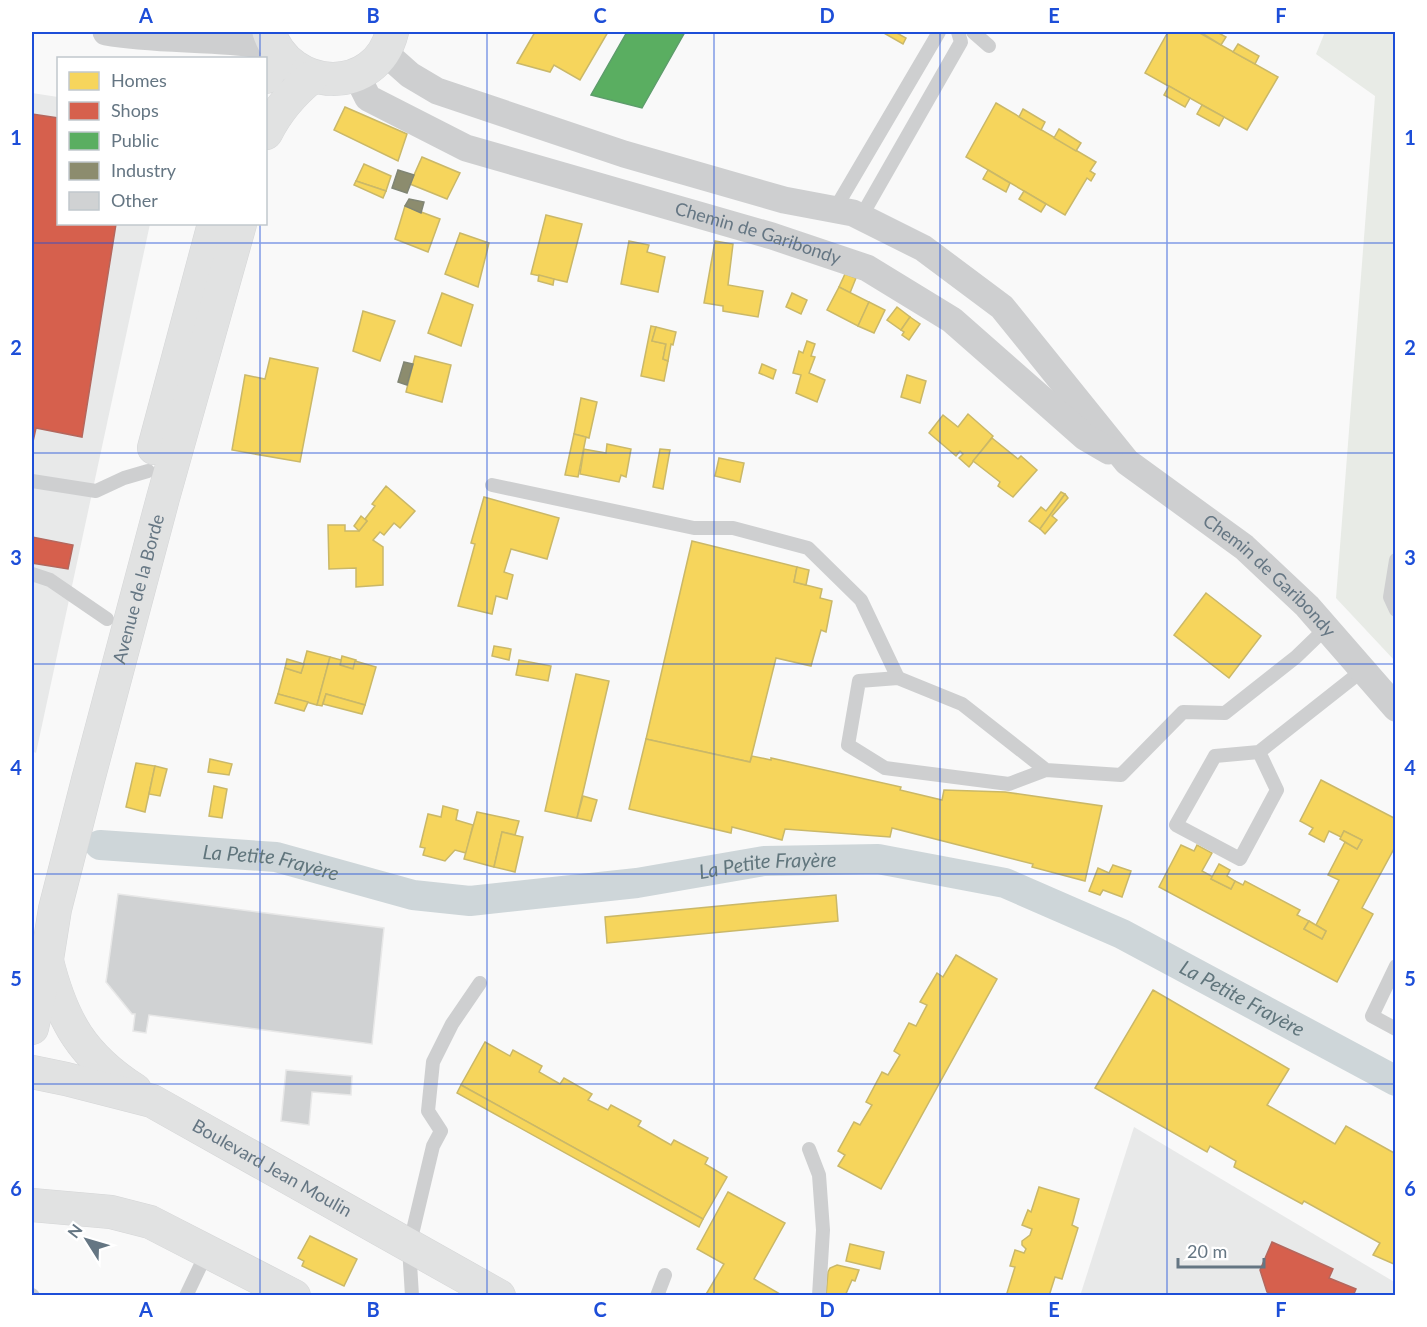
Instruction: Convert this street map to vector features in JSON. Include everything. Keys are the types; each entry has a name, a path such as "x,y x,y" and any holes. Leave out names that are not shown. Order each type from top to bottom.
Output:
{"main road":[{"path":"273,53 312,77 341,78 356,74 375,61 388,41"},
{"path":"267,131 289,98 312,77"},
{"path":"32,905 214,225"},
{"name":"Avenue de la Borde","path":"32,1028 55,909 88,780 163,498 240,225"},
{"path":"47,959 64,1015 83,1044 112,1076 152,1101"},
{"name":"Boulevard Jean Moulin","path":"32,1072 152,1101 499,1296"},
{"path":"32,1205 111,1212 150,1222 294,1296"}],"street":[{"path":"106,32 136,37 253,43 273,53"},
{"path":"136,37 162,32"},
{"path":"136,37 169,57"},
{"name":"Chemin de Garibondy","path":"388,41 410,75 437,91 624,153 784,200 835,209 861,217 923,248 1002,307 1127,462"},
{"name":"Chemin de Garibondy","path":"356,74 368,98 466,148 772,236 867,268 952,320 1085,437 1127,462 1244,548 1307,606 1395,708"}],"lane":[{"path":"835,209 939,32"},
{"path":"861,217 961,42 958,32"},
{"path":"973,32 989,46"},
{"path":"32,481 96,491 124,477 148,471"},
{"path":"492,485 694,528 733,528 808,548 861,600 898,678"},
{"path":"1395,560 1390,597 1395,610"},
{"path":"32,574 50,580 107,619"},
{"path":"1046,770 962,704 898,678 859,681 848,745 885,768 1009,784 1046,770 1121,775 1183,712 1225,712 1296,657 1326,628"},
{"path":"1259,752 1277,790 1240,859 1176,825 1215,756 1259,752 1363,670"},
{"path":"1395,966 1372,1016 1395,1029"},
{"path":"412,1296 410,1246 432,1146 441,1131 428,1111 433,1062 452,1024 480,983"},
{"path":"809,1149 819,1175 822,1219 819,1296"},
{"path":"186,1296 207,1252"},
{"path":"657,1296 665,1275"}],"shaded area":[{"path":"1325,32 1395,32 1395,661 1336,598 1375,96 1316,54"},
{"path":"32,93 57,97 57,225 150,225 36,753 32,751"},
{"path":"1134,1127 1396,1283 1392,1296 1080,1296"}],"building: Homes":[{"path":"535,32 608,32 580,80 554,65 550,72 517,63"},
{"path":"882,32 895,32 906,38 903,44"},
{"path":"1168,32 1198,32 1278,77 1247,130 1145,73"},
{"path":"1200,32 1217,32 1226,37 1221,45"},
{"path":"1238,44 1259,56 1255,64 1233,52"},
{"path":"1169,86 1190,98 1185,107 1164,95"},
{"path":"996,103 1096,162 1090,171 1095,174 1091,181 1087,178 1065,215 966,157"},
{"path":"1202,105 1224,117 1219,126 1197,114"},
{"path":"345,107 407,134 398,161 334,130"},
{"path":"1023,109 1045,122 1041,130 1019,117"},
{"path":"1059,129 1081,143 1076,151 1054,138"},
{"path":"422,157 460,173 447,199 410,184"},
{"path":"364,164 391,176 386,191 356,181"},
{"path":"988,170 1010,183 1006,192 983,179"},
{"path":"356,181 386,191 383,198 354,185"},
{"path":"1024,191 1046,204 1041,212 1019,199"},
{"path":"405,206 440,219 428,252 395,239"},
{"path":"546,215 582,224 567,282 531,274"},
{"path":"460,233 489,243 478,287 445,274"},
{"path":"629,241 649,245 647,252 665,257 658,292 621,284"},
{"path":"715,241 733,244 728,285 763,291 758,317 723,311 723,306 704,303"},
{"path":"845,274 856,278 850,293 839,287"},
{"path":"539,275 554,279 553,285 538,281"},
{"path":"839,287 869,302 858,326 827,310"},
{"path":"442,293 473,305 461,346 428,333"},
{"path":"792,293 807,300 801,314 786,307"},
{"path":"869,302 885,310 874,333 858,326"},
{"path":"897,307 910,317 901,330 887,320"},
{"path":"363,311 395,321 380,361 353,351"},
{"path":"910,317 920,324 909,340 902,335 904,332 901,330"},
{"path":"651,326 656,327 652,341 666,344 663,359 668,361 664,381 641,376"},
{"path":"656,327 676,332 668,361 663,359 666,344 652,341"},
{"path":"807,341 815,344 811,356 815,357 809,373 825,380 817,402 796,393 801,375 793,373 799,351 803,353"},
{"path":"415,356 451,365 442,402 406,392"},
{"path":"270,358 318,368 300,462 232,450 245,375 265,379"},
{"path":"762,364 776,370 773,379 759,373"},
{"path":"907,375 926,381 920,403 901,397"},
{"path":"581,398 597,402 589,438 574,434"},
{"path":"968,414 993,436 969,467 959,458 963,454 960,451 956,456 929,433 943,415 958,427"},
{"path":"574,434 586,437 578,477 565,475"},
{"path":"992,438 1018,459 1021,456 1037,470 1013,497 998,486 1000,482 973,461"},
{"path":"607,444 631,449 626,477 621,475 619,482 580,474 584,449 606,453"},
{"path":"660,449 670,450 663,489 653,487"},
{"path":"719,458 744,463 740,482 715,476"},
{"path":"386,486 415,511 400,528 394,523 384,535 380,532 373,540 383,547 383,585 356,587 356,568 329,569 328,525 345,525 345,531 359,531 375,506 372,504"},
{"path":"1061,492 1065,494 1040,529 1029,521 1041,507 1046,511"},
{"path":"1065,494 1068,498 1052,516 1057,520 1045,534 1040,529"},
{"path":"484,497 559,518 547,559 511,549 504,572 513,575 507,599 496,596 492,614 458,606 475,544 471,543"},
{"path":"361,516 367,521 359,531 354,526"},
{"path":"692,541 797,567 794,582 822,589 820,598 832,601 826,632 821,630 811,666 776,658 750,762 646,739"},
{"path":"797,567 809,570 806,585 794,582"},
{"path":"1206,593 1261,636 1229,678 1174,635"},
{"path":"494,646 511,649 509,660 492,656"},
{"path":"307,651 330,657 317,705 278,694 285,668 301,673"},
{"path":"342,656 356,660 353,669 340,665"},
{"path":"330,657 341,660 340,665 353,669 355,661 376,667 365,705 326,694 322,706 317,705"},
{"path":"287,659 304,664 301,673 285,668"},
{"path":"519,660 551,666 548,681 516,675"},
{"path":"576,674 609,681 577,818 545,811"},
{"path":"278,694 308,702 304,711 275,703"},
{"path":"326,694 365,705 362,714 323,704"},
{"path":"646,739 750,762 752,756 771,760 771,758 901,787 900,790 942,800 944,790 1005,792 1102,806 1085,881 1032,867 1033,864 892,828 890,837 785,829 782,840 732,827 731,833 629,809"},
{"path":"210,759 232,764 229,775 208,772"},
{"path":"136,763 155,766 145,812 126,807"},
{"path":"155,766 167,769 160,796 149,794"},
{"path":"1321,780 1396,819 1396,845 1362,908 1373,914 1337,982 1159,887 1181,845 1194,851 1197,845 1212,853 1202,871 1213,877 1211,879 1231,889 1235,881 1243,885 1245,881 1300,910 1297,915 1309,921 1304,929 1322,939 1326,931 1316,925 1339,880 1328,875 1345,842 1357,849 1362,840 1344,831 1341,837 1329,831 1324,842 1309,834 1313,828 1300,821"},
{"path":"214,786 227,789 222,818 209,816"},
{"path":"583,796 597,800 591,821 577,818"},
{"path":"443,806 458,810 456,820 473,825 466,853 455,850 445,861 423,855 425,848 420,847 428,814 441,817"},
{"path":"477,812 519,821 515,835 502,832 494,867 464,859"},
{"path":"1344,831 1362,840 1357,849 1340,839"},
{"path":"502,832 523,837 515,872 494,867"},
{"path":"1219,864 1230,870 1227,876 1235,881 1231,889 1211,879"},
{"path":"1113,865 1131,871 1122,897 1103,890 1100,895 1089,891 1098,868 1109,873"},
{"path":"836,895 838,921 607,943 605,917"},
{"path":"1309,921 1326,931 1322,939 1304,929"},
{"path":"956,955 997,979 881,1189 838,1166 845,1155 838,1151 854,1122 860,1125 872,1105 866,1102 882,1072 888,1075 900,1055 894,1051 909,1023 916,1026 927,1005 920,1002 937,973 943,977"},
{"path":"1153,990 1289,1069 1267,1105 1335,1144 1346,1126 1396,1154 1396,1261 1394,1264 1373,1255 1380,1243 1304,1201 1302,1204 1234,1167 1236,1161 1210,1146 1207,1152 1095,1088"},
{"path":"485,1042 510,1056 513,1050 542,1066 539,1072 560,1084 564,1078 592,1094 588,1100 608,1110 611,1105 641,1121 638,1126 671,1145 674,1140 708,1158 705,1164 727,1177 703,1219 461,1085"},
{"path":"461,1085 703,1219 699,1227 457,1093"},
{"path":"1039,1187 1079,1199 1072,1225 1078,1228 1062,1279 1055,1277 1049,1296 1014,1296 1007,1293 1015,1267 1010,1266 1015,1250 1024,1253 1026,1249 1022,1241 1030,1235 1032,1229 1022,1225 1028,1210 1031,1212"},
{"path":"728,1192 785,1223 754,1279 780,1294 779,1296 705,1296 724,1264 697,1249"},
{"path":"310,1236 357,1259 344,1286 302,1266 304,1261 298,1258"},
{"path":"850,1244 884,1252 880,1269 846,1261"},
{"path":"837,1265 859,1270 845,1296 826,1296 828,1272 830,1268"}],"building: Shops":[{"path":"32,114 57,118 57,225 116,225 82,437 36,428 32,446"},
{"path":"32,537 73,545 68,569 32,563"},
{"path":"1272,1242 1333,1269 1329,1278 1356,1289 1353,1296 1276,1296 1267,1292 1260,1270"}],"building: Public":[{"path":"627,32 685,32 642,108 591,95"}],"building: Industry":[{"path":"398,170 414,175 407,193 392,188"},
{"path":"409,199 424,202 421,213 405,206"},
{"path":"404,362 413,364 407,385 398,382"}],"building: Other":[{"path":"118,894 384,928 372,1044 149,1015 146,1033 133,1031 135,1014 132,1014 106,982"},
{"path":"286,1070 352,1076 351,1095 312,1092 309,1125 281,1121"}],"waterway":[{"name":"La Petite Frayère","path":"100,845 276,857 413,895 470,901 637,883 764,861 878,859 1005,883 1122,934 1396,1081"}]}
